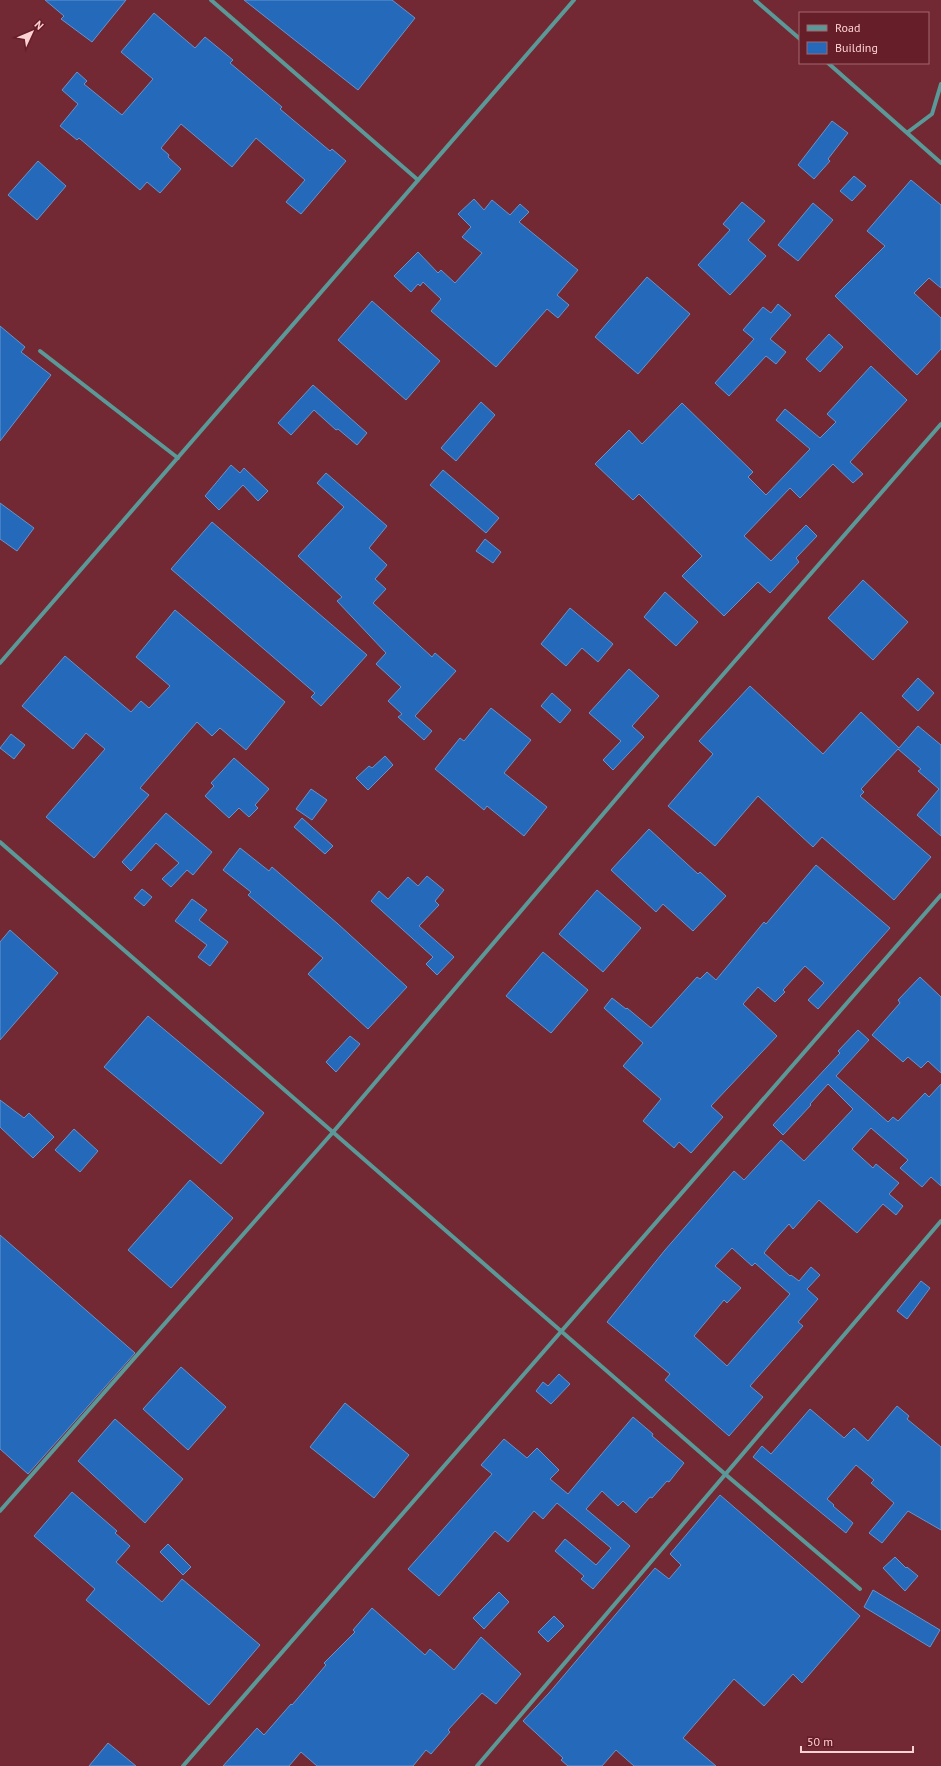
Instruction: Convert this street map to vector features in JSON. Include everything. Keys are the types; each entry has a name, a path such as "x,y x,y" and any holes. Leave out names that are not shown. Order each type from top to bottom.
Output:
{"street":[{"path":"211,0 418,180"},
{"path":"0,663 574,0"},
{"path":"756,0 799,38"},
{"path":"829,64 908,132 941,163"},
{"path":"908,132 932,114 941,84"},
{"path":"40,351 178,458"},
{"path":"0,1511 334,1131 660,747 941,424"},
{"path":"0,842 334,1131 725,1474 860,1589"},
{"path":"183,1766 941,895"},
{"path":"477,1766 941,1221"}],"building":[{"path":"45,0 126,0 92,42 61,19 64,16"},
{"path":"244,0 392,0 415,18 358,90"},
{"path":"154,13 195,48 205,37 233,60 230,63 282,107 280,109 330,151 332,149 346,161 301,214 286,202 305,180 256,138 232,167 181,124 161,148 181,169 160,193 147,182 140,190 79,138 77,140 60,126 78,104 62,90 77,72 87,81 84,84 122,115 153,79 121,52"},
{"path":"832,121 848,133 828,159 830,161 814,179 798,165"},
{"path":"38,161 66,186 37,220 8,195"},
{"path":"854,176 866,186 852,201 840,191"},
{"path":"911,180 941,205 941,288 929,278 914,293 941,318 941,349 917,375 835,296 885,246 867,231"},
{"path":"474,199 484,210 492,200 510,215 520,204 529,212 519,222 578,270 557,295 569,305 558,318 547,309 496,367 431,311 441,299 423,282 420,286 418,284 411,292 394,276 418,252 438,273 441,270 455,283 482,253 462,237 471,227 458,214"},
{"path":"742,202 765,221 748,240 766,256 730,295 698,265 730,230 723,224"},
{"path":"813,203 833,220 798,261 778,245"},
{"path":"647,277 690,314 638,374 595,337"},
{"path":"372,301 440,361 406,400 338,340"},
{"path":"778,304 791,315 770,339 786,352 776,364 766,356 729,396 715,383 754,339 743,330 763,307 771,313"},
{"path":"0,326 25,347 21,352 51,375 0,441"},
{"path":"829,334 843,347 820,372 806,359"},
{"path":"871,366 907,400 850,462 863,474 853,483 833,464 800,498 790,488 744,536 771,561 806,525 817,536 796,558 799,562 770,593 758,582 724,616 682,576 702,556 639,494 633,500 595,464 629,430 642,444 682,403 753,472 748,477 766,495 810,449 776,420 785,409 820,438 836,422 827,414"},
{"path":"313,385 367,433 357,445 338,429 336,430 314,410 291,435 278,423"},
{"path":"481,402 495,415 456,461 441,448"},
{"path":"231,465 240,473 244,468 268,491 258,501 243,485 219,510 205,496"},
{"path":"443,470 499,518 486,533 430,485"},
{"path":"326,473 387,526 369,548 387,565 375,579 386,589 373,603 432,657 435,653 456,671 415,716 432,731 424,740 398,717 402,714 388,701 401,687 376,664 386,653 337,601 342,597 298,556 344,507 317,483"},
{"path":"0,503 34,528 17,551 0,539"},
{"path":"212,522 367,655 321,706 311,697 315,693 171,569"},
{"path":"485,539 501,552 493,563 476,551"},
{"path":"863,580 908,622 873,660 828,618"},
{"path":"665,592 698,622 676,646 644,617"},
{"path":"570,608 613,644 598,662 582,648 566,666 541,644"},
{"path":"175,610 285,702 246,750 220,728 212,736 197,722 140,788 149,795 94,858 46,817 105,749 86,733 73,749 22,706 65,656 131,712 141,701 149,708 170,686 136,657"},
{"path":"629,669 659,696 632,726 644,737 613,770 603,760 621,741 589,713"},
{"path":"918,678 934,693 918,711 902,696"},
{"path":"750,686 823,754 861,712 899,748 918,726 941,745 941,836 917,815 939,789 918,771 921,769 898,749 861,789 864,792 860,796 931,857 894,900 822,837 813,847 758,796 715,846 668,806 713,754 699,741"},
{"path":"552,693 571,710 560,723 541,706"},
{"path":"491,708 531,740 504,773 547,807 524,836 487,806 484,810 435,769 460,738 464,741"},
{"path":"11,734 25,745 14,759 0,748"},
{"path":"385,756 393,765 368,790 356,778 369,766 372,768"},
{"path":"234,758 269,789 255,805 258,808 249,817 239,808 229,818 205,796 214,786 211,783"},
{"path":"311,789 327,800 312,820 296,809"},
{"path":"166,813 212,852 193,875 187,870 171,887 162,879 179,863 156,843 131,871 122,862"},
{"path":"302,818 333,846 325,854 294,827"},
{"path":"649,829 698,874 700,872 726,896 693,931 663,904 656,912 611,870"},
{"path":"240,848 269,871 272,867 338,924 407,987 368,1029 308,974 323,958 248,895 251,892 223,870"},
{"path":"816,865 890,928 818,1009 808,1000 824,983 805,966 783,990 785,992 775,1002 758,987 743,1004 777,1036 711,1106 723,1117 691,1153 679,1142 674,1148 643,1121 661,1099 623,1066 643,1043 604,1008 612,998 626,1009 627,1008 651,1028 697,977 700,979 707,972 716,980 764,922 766,924"},
{"path":"427,876 444,890 435,901 439,905 419,926 454,957 437,975 426,964 433,957 371,901 379,891 388,899 408,877 418,886"},
{"path":"142,889 152,897 144,906 134,898"},
{"path":"597,890 641,928 603,972 559,934"},
{"path":"192,899 207,910 199,920 228,942 210,966 198,957 207,945 175,921"},
{"path":"10,930 58,973 0,1040 0,942"},
{"path":"543,952 588,990 551,1033 506,996"},
{"path":"920,977 941,997 941,1073 928,1061 921,1068 908,1057 903,1062 872,1035 900,1003 898,1000"},
{"path":"148,1016 264,1113 221,1164 104,1067"},
{"path":"858,1030 869,1040 836,1076 888,1122 893,1117 898,1121 925,1093 929,1097 941,1084 941,1186 931,1177 922,1187 900,1168 908,1160 871,1128 852,1149 873,1168 876,1164 899,1183 889,1194 903,1206 896,1215 883,1204 857,1233 819,1200 793,1229 789,1224 771,1244 764,1253 790,1276 791,1275 799,1281 811,1267 820,1275 807,1289 818,1299 798,1322 803,1326 750,1386 763,1397 729,1436 665,1380 670,1374 607,1322 665,1250 734,1171 744,1180 781,1140 804,1161 853,1109 828,1084 783,1135 773,1125 840,1053 838,1051","holes":["732,1248 752,1266 755,1263 790,1294 727,1366 694,1336 724,1300 727,1303 741,1288 715,1266"]},
{"path":"350,1036 360,1044 336,1072 326,1062"},
{"path":"0,1100 24,1118 29,1113 54,1137 33,1158 0,1127"},
{"path":"74,1129 98,1151 80,1172 55,1150"},
{"path":"190,1180 233,1218 171,1288 128,1250"},
{"path":"0,1235 135,1353 28,1474 0,1449"},
{"path":"921,1281 930,1288 907,1319 897,1311"},
{"path":"181,1367 226,1407 188,1450 143,1409"},
{"path":"559,1374 570,1384 551,1404 536,1391 543,1382 548,1386"},
{"path":"345,1403 409,1455 374,1498 310,1447"},
{"path":"897,1406 909,1416 907,1419 941,1447 941,1530 908,1511 882,1543 869,1533 894,1503 871,1483 874,1480 856,1465 827,1499 853,1523 846,1533 753,1457 762,1446 771,1454 810,1409 844,1438 854,1428 868,1441"},
{"path":"633,1417 653,1434 652,1436 684,1463 669,1482 667,1481 636,1513 623,1501 618,1506 602,1491 586,1509 630,1546 593,1589 581,1579 584,1576 555,1551 565,1539 596,1565 611,1548 557,1503 543,1519 534,1511 508,1542 495,1531 439,1596 408,1569 492,1474 481,1465 504,1439 527,1458 537,1448 559,1470 550,1479 568,1494"},
{"path":"115,1419 183,1479 145,1523 78,1461"},
{"path":"72,1492 117,1531 115,1533 130,1546 116,1562 162,1602 182,1579 260,1645 209,1705 86,1600 95,1589 34,1536"},
{"path":"720,1495 860,1616 802,1683 793,1674 764,1706 734,1679 683,1738 716,1766 634,1766 616,1750 602,1766 568,1766 561,1760 563,1758 523,1721 549,1693 655,1568 669,1579 681,1565 670,1554"},
{"path":"168,1544 191,1567 183,1575 160,1552"},
{"path":"895,1557 906,1568 907,1567 918,1576 905,1591 883,1568"},
{"path":"873,1590 940,1630 930,1647 864,1607"},
{"path":"499,1592 509,1602 484,1629 473,1618"},
{"path":"372,1608 425,1655 430,1649 454,1670 481,1637 521,1674 496,1704 482,1693 448,1730 450,1732 431,1754 426,1750 413,1766 317,1766 301,1752 289,1766 223,1766 257,1728 264,1735 326,1665 324,1663 355,1632 353,1630"},
{"path":"554,1616 564,1626 548,1642 538,1632"},
{"path":"108,1743 136,1766 89,1766"}]}
